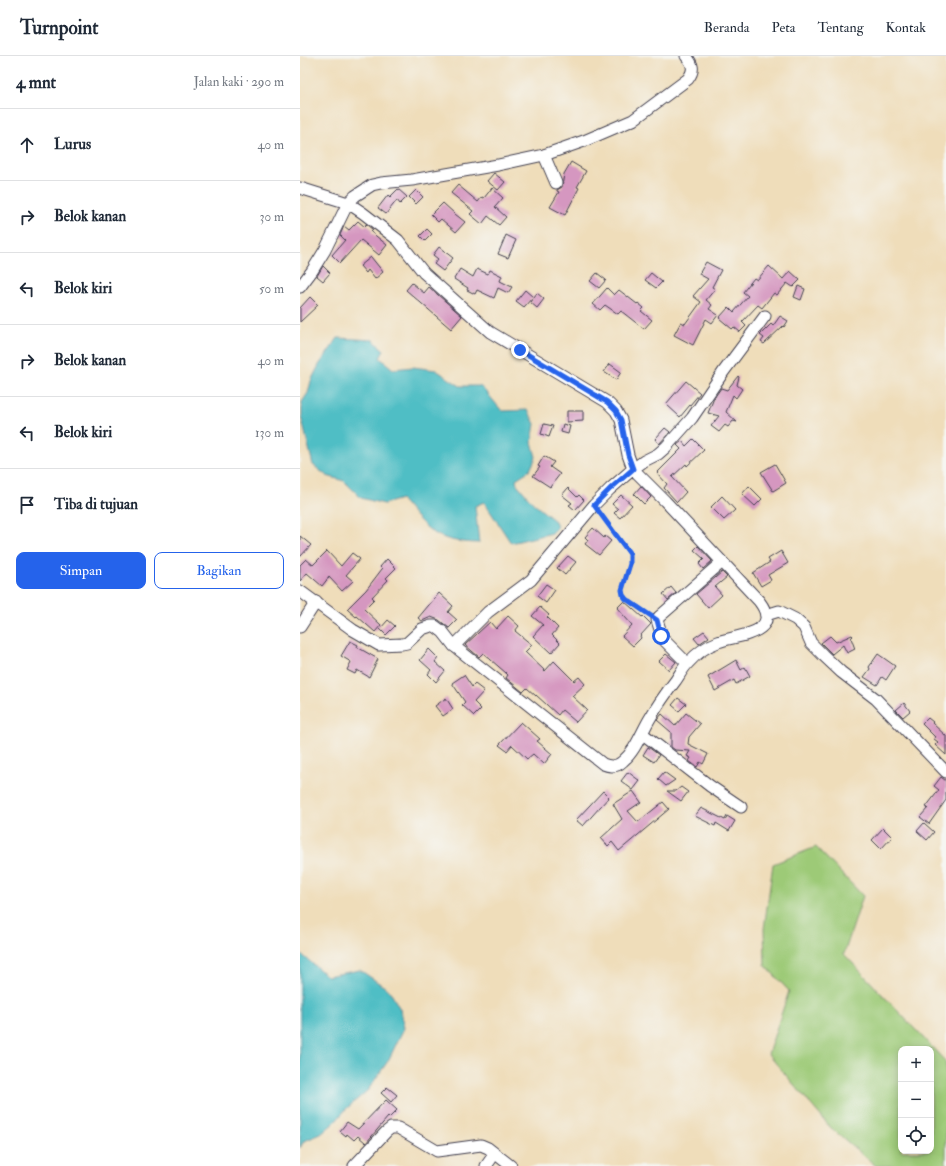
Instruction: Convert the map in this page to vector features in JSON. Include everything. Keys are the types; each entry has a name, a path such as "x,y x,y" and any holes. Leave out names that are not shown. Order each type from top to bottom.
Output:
{"street":[{"path":"300,287 325,250 348,203 372,185 498,165 544,155 584,141 633,120 688,79 692,74 693,67 686,56"},
{"path":"544,155 556,183"},
{"path":"300,188 348,203 380,225 398,240 424,273 490,332 607,402 616,411 621,420 628,455 633,469 759,601 764,608 766,621 756,632 747,636 718,642 708,646 687,663 651,717 643,734 622,762 613,766 603,764 454,646 443,632 435,626 422,629 407,643 379,645 353,630 300,591"},
{"path":"454,646 488,612 531,580 594,505 610,489 644,461 661,452 692,418 724,371 765,316"},
{"path":"687,663 663,639 657,620 722,562"},
{"path":"300,626 316,602"},
{"path":"766,615 779,611 795,619 804,627 811,643 841,672 876,699 946,772"},
{"path":"643,734 710,786 741,807"},
{"path":"354,1166 386,1132 391,1128 398,1128 437,1151 481,1145 488,1148 511,1166"}],"path":[{"path":"594,505 630,554 630,564 622,590 623,595 626,599 657,620"}],"green space":[{"path":"816,847 863,896 844,954 931,1046 898,1046 898,1154 934,1154 934,1049 946,1062 946,1166 876,1166 830,1127 768,1054 789,991 765,965 764,929 773,864"}],"water":[{"path":"338,338 373,340 384,350 380,358 393,369 413,367 436,370 460,386 480,386 502,411 528,410 535,424 532,442 536,457 530,470 516,479 517,484 534,504 555,521 557,528 552,533 511,543 484,502 475,506 479,543 452,540 434,533 426,527 401,499 384,504 361,498 344,481 327,476 313,465 302,420 302,402 308,393 311,381 319,365"},
{"path":"300,953 327,976 360,970 389,990 400,1009 404,1028 388,1061 368,1090 321,1134 304,1141 300,1148"}],"building":[{"path":"571,162 586,171 577,187 579,188 565,215 550,207 559,192 557,190 562,187 564,174"},
{"path":"494,173 505,182 498,190 487,181"},
{"path":"458,185 478,202 482,197 484,198 492,188 503,198 495,207 506,217 499,225 488,216 482,224 470,214 473,211 451,193"},
{"path":"398,189 407,197 400,204 397,200 386,214 378,208 388,195 390,197"},
{"path":"416,190 423,197 416,204 409,197"},
{"path":"443,203 465,222 456,232 441,219 438,222 431,215"},
{"path":"358,221 365,227 366,224 373,230 371,232 387,245 379,255 361,240 340,263 332,255 345,240 340,235 344,226 349,230"},
{"path":"427,229 432,234 425,241 420,236"},
{"path":"506,235 516,240 508,258 498,254"},
{"path":"439,247 453,258 443,271 434,264 438,259 433,255"},
{"path":"371,257 383,272 375,279 368,270 366,273 360,266"},
{"path":"706,262 721,270 712,287 715,289 706,300 712,305 709,309 718,315 712,323 706,319 693,345 674,335 681,322 685,324 701,302 693,296 708,279 699,274"},
{"path":"323,266 330,273 323,281 317,276"},
{"path":"769,266 783,279 790,271 800,280 793,287 787,283 777,295 774,293 762,308 758,305 742,322 746,326 740,332 734,327 732,329 719,318 729,307 734,312 748,296 743,292 754,278 757,280"},
{"path":"460,269 473,277 477,269 488,274 490,270 502,276 500,281 512,287 508,293 498,288 494,298 477,290 475,294 467,290 468,288 454,279"},
{"path":"597,273 606,280 599,288 590,281"},
{"path":"651,273 662,282 656,288 645,280"},
{"path":"412,283 424,293 429,287 462,316 451,329 406,290"},
{"path":"798,286 805,289 801,300 794,297"},
{"path":"607,288 614,295 619,290 644,308 641,311 652,320 644,329 621,311 618,314 605,305 600,310 593,304"},
{"path":"525,290 533,297 524,307 516,301"},
{"path":"537,293 544,299 537,308 530,302"},
{"path":"310,297 318,305 300,322 300,308"},
{"path":"780,316 788,321 784,327 783,326 764,344 761,342 764,338 760,335 771,324 773,326"},
{"path":"610,364 621,372 616,380 604,372"},
{"path":"738,376 737,385 742,389 736,398 733,395 726,412 737,422 733,421 728,427 725,425 719,432 711,426 719,416 708,413 714,398 721,388 727,390"},
{"path":"686,381 700,393 680,417 666,404"},
{"path":"567,411 583,411 583,421 567,422"},
{"path":"544,424 553,426 549,437 541,434"},
{"path":"563,424 570,426 568,434 561,432"},
{"path":"665,428 670,432 659,444 655,439"},
{"path":"693,439 704,450 687,466 686,464 672,477 686,492 677,502 664,488 667,484 657,473 681,449 677,445 682,441 686,446"},
{"path":"544,456 554,462 550,467 560,474 550,487 533,476 540,467 538,466"},
{"path":"775,464 786,483 773,491 761,472"},
{"path":"641,486 651,497 644,504 634,494"},
{"path":"749,486 762,499 755,506 742,494"},
{"path":"568,488 577,497 579,495 584,500 575,510 569,505 572,503 562,495"},
{"path":"621,495 632,505 620,518 614,513 618,509 612,504"},
{"path":"722,496 735,510 724,520 711,507"},
{"path":"593,528 604,538 605,536 611,541 599,555 585,544 588,540 585,537"},
{"path":"300,536 311,545 300,557"},
{"path":"698,546 712,561 703,569 699,564 704,559 694,550"},
{"path":"327,551 341,566 352,553 360,559 346,575 353,581 342,591 329,577 322,586 307,573 300,581 300,565 306,559 313,565"},
{"path":"781,551 788,563 768,575 771,580 761,586 753,573 770,562 768,559"},
{"path":"568,556 576,562 565,575 557,568"},
{"path":"387,559 396,568 386,578 388,580 372,597 374,599 364,609 381,625 375,632 347,609 366,590 382,569 380,567"},
{"path":"722,572 727,577 715,587 722,595 708,608 696,594"},
{"path":"546,584 555,590 546,603 537,596"},
{"path":"671,587 676,593 668,600 663,594"},
{"path":"439,593 453,606 448,612 457,620 449,628 439,620 431,617 422,621 418,618"},
{"path":"624,601 651,624 633,646 622,636 632,625 617,608"},
{"path":"540,607 549,615 547,617 558,628 552,635 560,643 551,653 533,636 543,625 532,616"},
{"path":"508,616 519,626 515,631 532,645 525,652 545,671 554,661 574,681 579,677 585,684 572,696 587,710 576,722 562,710 558,715 527,688 523,692 506,678 508,675 483,653 479,657 465,645 490,622 496,629"},
{"path":"388,620 395,626 386,635 380,629"},
{"path":"704,631 709,637 699,644 694,638"},
{"path":"852,635 853,636 851,638 855,649 847,653 843,645 832,654 821,643 830,636 836,642"},
{"path":"350,641 358,645 357,647 378,659 369,677 357,670 355,674 347,670 351,662 341,656"},
{"path":"429,649 438,658 435,662 445,671 436,682 428,674 431,670 420,660"},
{"path":"666,654 676,662 669,670 659,661"},
{"path":"878,654 895,666 886,680 882,677 877,685 864,677"},
{"path":"736,660 741,670 745,667 750,676 736,684 734,680 715,691 708,677"},
{"path":"464,675 472,687 475,684 484,691 474,702 481,709 474,716 462,705 465,702 452,683"},
{"path":"446,698 453,709 443,716 435,706"},
{"path":"678,698 686,704 679,711 672,705"},
{"path":"904,703 910,711 903,717 896,710"},
{"path":"686,713 700,724 689,737 688,744 708,754 703,764 700,762 697,767 689,761 691,758 687,756 690,751 675,750 671,747 671,732 657,720 662,714 675,726"},
{"path":"928,718 946,736 946,755 935,745 938,742 934,739 935,737 922,724"},
{"path":"521,722 540,739 537,741 552,754 544,764 533,754 527,759 512,745 507,751 499,745"},
{"path":"648,747 659,755 654,762 643,755"},
{"path":"628,772 640,781 633,790 621,781"},
{"path":"664,772 675,780 666,786 658,779"},
{"path":"941,777 946,781 946,800 929,824 920,817 928,808 926,807 939,790 934,786"},
{"path":"681,787 688,792 681,801 667,791 676,791"},
{"path":"603,791 609,797 583,826 576,820"},
{"path":"633,791 641,802 628,811 638,822 663,802 669,809 619,851 612,842 608,846 601,838 622,819 613,804"},
{"path":"701,808 725,820 727,816 735,821 729,831 716,823 715,826 695,816"},
{"path":"924,823 934,832 927,840 917,831"},
{"path":"883,828 892,837 881,849 872,840"},
{"path":"387,1087 397,1095 391,1102 381,1093"},
{"path":"386,1100 397,1110 389,1118 388,1117 366,1143 358,1136 354,1140 347,1134 346,1136 340,1131 347,1122 358,1129"}],"route":[{"path":"520,350 607,402 616,411 621,420 628,455 633,469 594,505 631,557 622,590 623,595 626,599 657,620 661,636"}]}
